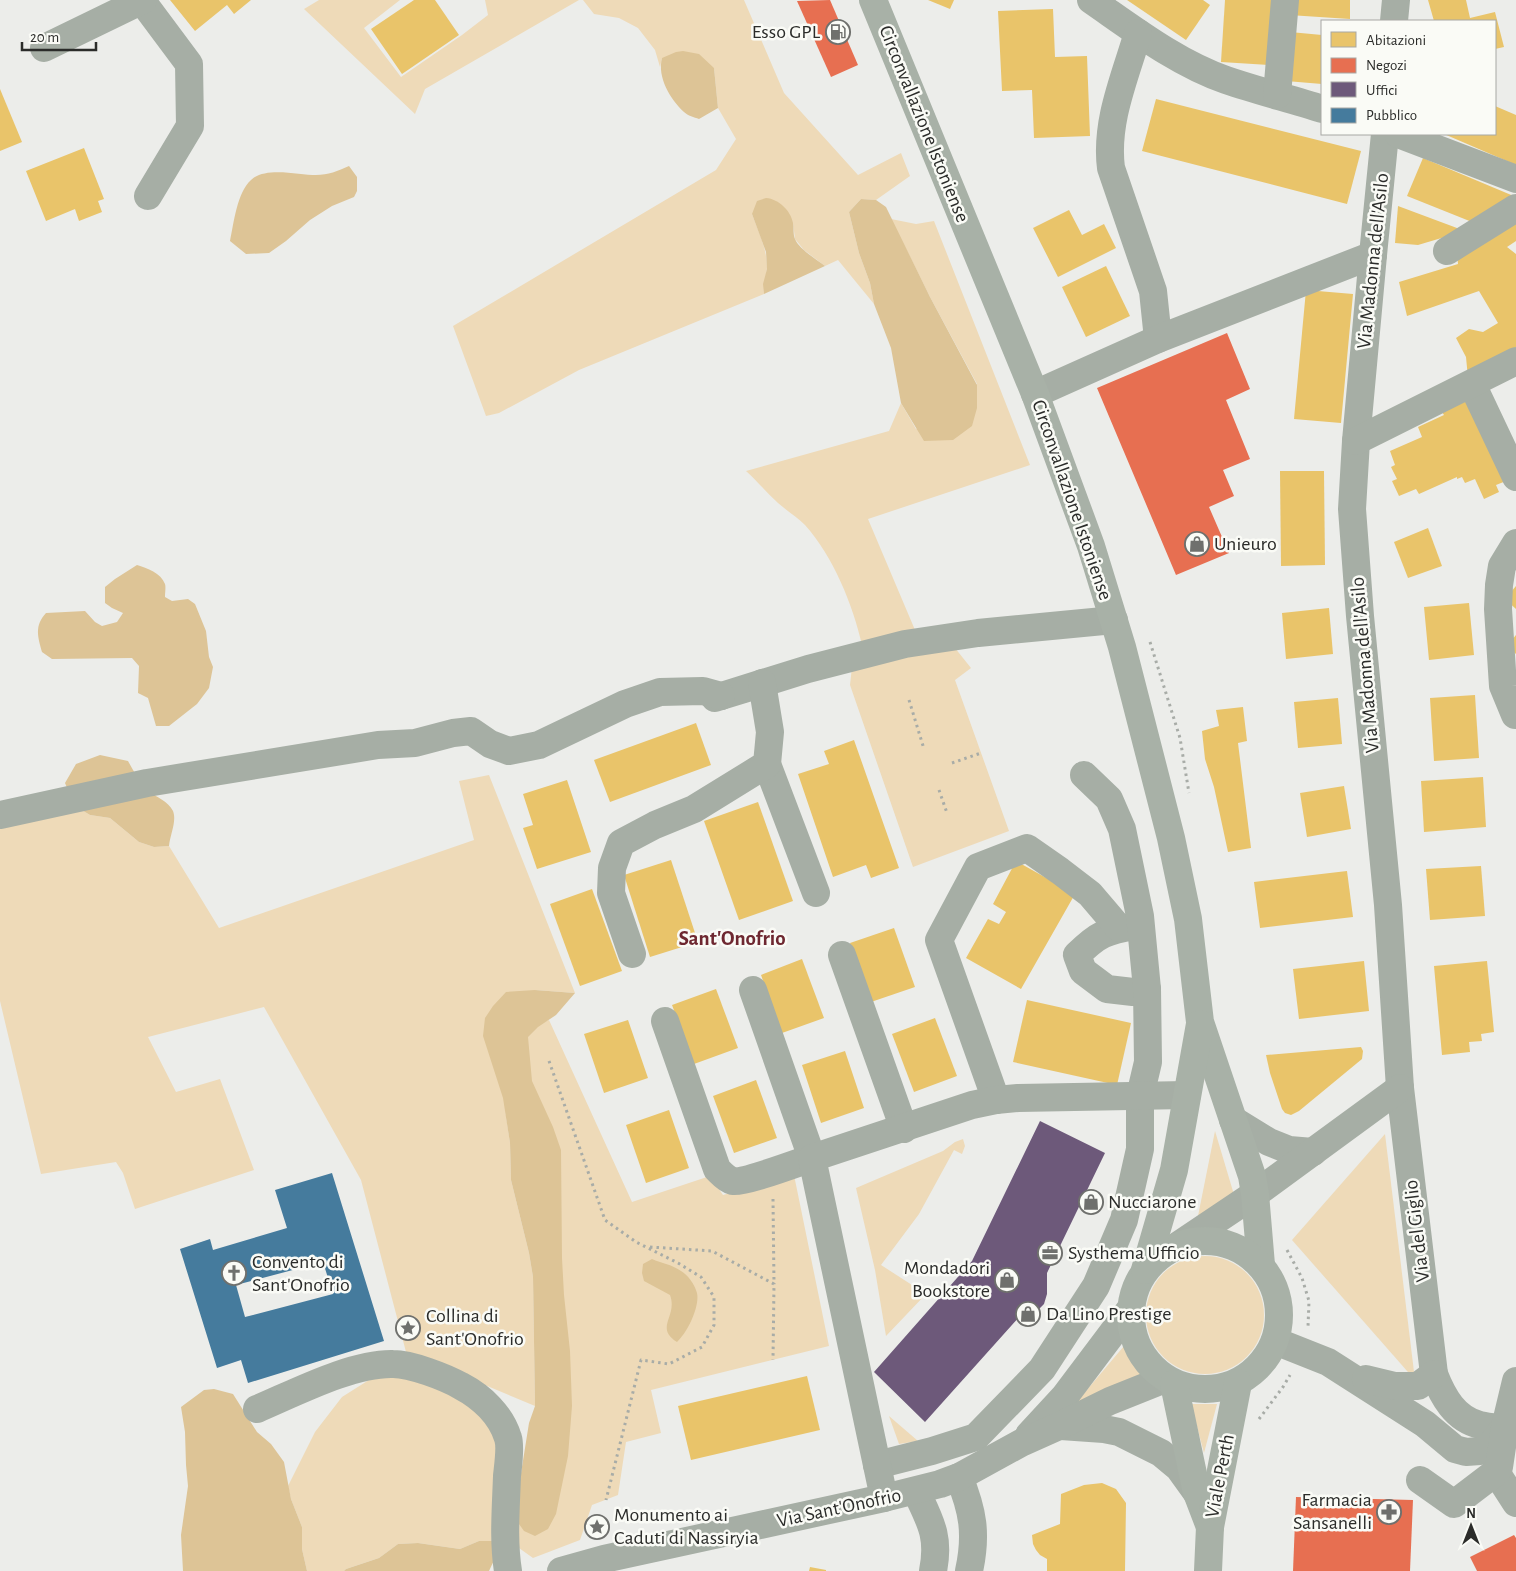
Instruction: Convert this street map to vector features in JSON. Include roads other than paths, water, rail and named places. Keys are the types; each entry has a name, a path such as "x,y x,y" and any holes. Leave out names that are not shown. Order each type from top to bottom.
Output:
{"main road":[{"name":"Circonvallazione Istoniense","path":"874,0 1035,394 1091,546 1114,620 1175,856 1188,919 1200,1022 1252,1176 1261,1265"},
{"name":"Circonvallazione Istoniense","path":"1144,1270 1174,1170 1200,1022"},
{"path":"1201,1241 1223,1243 1244,1251 1261,1265 1272,1282 1278,1301 1279,1321 1275,1341 1266,1358 1254,1372 1238,1382 1217,1389 1195,1390 1169,1381 1150,1366 1138,1350 1131,1331 1130,1311 1134,1290 1144,1270 1160,1255 1179,1245 1201,1241"},
{"name":"Viale Perth","path":"1169,1381 1197,1493 1210,1527"},
{"name":"Viale Perth","path":"1208,1571 1210,1527 1238,1382"}],"street":[{"path":"44,48 142,0 189,64 190,126 148,196"},
{"path":"1091,0 1138,33 1199,68 1226,80 1321,109"},
{"path":"1277,95 1285,0"},
{"path":"1394,20 1396,0"},
{"path":"1138,33 1117,102 1110,133 1109,152 1111,168 1153,291 1158,339"},
{"name":"Via Madonna dell'Asilo","path":"1386,135 1356,441 1352,518 1388,905 1400,1088"},
{"path":"1401,135 1516,180"},
{"path":"1447,251 1516,208"},
{"path":"1035,394 1158,339 1373,255"},
{"path":"1356,441 1516,362"},
{"path":"1472,384 1516,477"},
{"path":"1515,715 1503,686 1498,601 1502,566 1516,543"},
{"path":"0,815 147,783 378,744 415,743 453,733 471,731 490,744 510,751 539,745 625,704 660,692 703,691 718,697 905,644 978,633 1114,620"},
{"path":"762,683 770,732 768,764 816,893"},
{"path":"632,954 611,893 612,868 621,843 655,825 694,809 768,764"},
{"path":"877,1465 976,1437 1042,1368 1096,1286 1124,1220 1140,1149 1140,1096 1148,1062 1147,989 1130,927 1122,829 1109,798 1084,775"},
{"path":"996,1100 939,940 978,867 1027,848 1090,894 1130,927"},
{"path":"1130,927 1112,930 1092,940 1077,955 1082,971 1107,989 1133,992 1147,989"},
{"path":"842,955 904,1129"},
{"path":"753,990 812,1158 884,1498"},
{"path":"665,1021 717,1169 724,1177 734,1181 757,1176 972,1105 996,1100 1018,1098 1187,1096"},
{"path":"1179,1245 1255,1194 1400,1088"},
{"name":"Via del Giglio","path":"1400,1088 1434,1374 1448,1404 1466,1420 1501,1427"},
{"path":"1233,1120 1269,1142 1289,1150 1312,1152"},
{"name":"Via Sant'Onofrio","path":"1021,1443 1065,1396 1130,1311"},
{"path":"1275,1341 1328,1362 1425,1424 1455,1449 1462,1463 1459,1481 1451,1502"},
{"path":"257,1409 338,1375 376,1365 406,1365 454,1381 476,1393 496,1414 508,1439 505,1526 508,1571"},
{"path":"1345,1373 1396,1386 1418,1386 1434,1374"},
{"name":"Via Sant'Onofrio","path":"561,1571 604,1559 916,1491 959,1477 1021,1443 1110,1401 1169,1381"},
{"path":"1455,1449 1466,1452 1480,1451 1490,1446 1501,1427 1516,1381"},
{"name":"Via Sant'Onofrio","path":"1059,1426 1119,1432 1161,1453 1179,1468 1197,1493"},
{"path":"1451,1502 1496,1472 1499,1467 1501,1427"},
{"path":"1496,1472 1516,1503"},
{"path":"959,1477 969,1501 973,1522 973,1541 969,1571"},
{"path":"1420,1480 1451,1502"},
{"path":"916,1491 935,1537 936,1549 933,1571"}],"place":[{"name":"Esso GPL","path":"838,32"},
{"name":"Unieuro","path":"1197,544"},
{"name":"Nucciarone","path":"1091,1202"},
{"name":"Systhema Ufficio","path":"1050,1253"},
{"name":"Convento di Sant'Onofrio","path":"234,1273"},
{"name":"Mondadori Bookstore","path":"1007,1280"},
{"name":"Da Lino Prestige","path":"1028,1314"},
{"name":"Collina di Sant'Onofrio","path":"408,1328"},
{"name":"Farmacia Sansanelli","path":"1389,1512"},
{"name":"Monumento ai Caduti di Nassiryia","path":"597,1527"}],"district":[{"name":"Sant'Onofrio","path":"732,938"}]}
